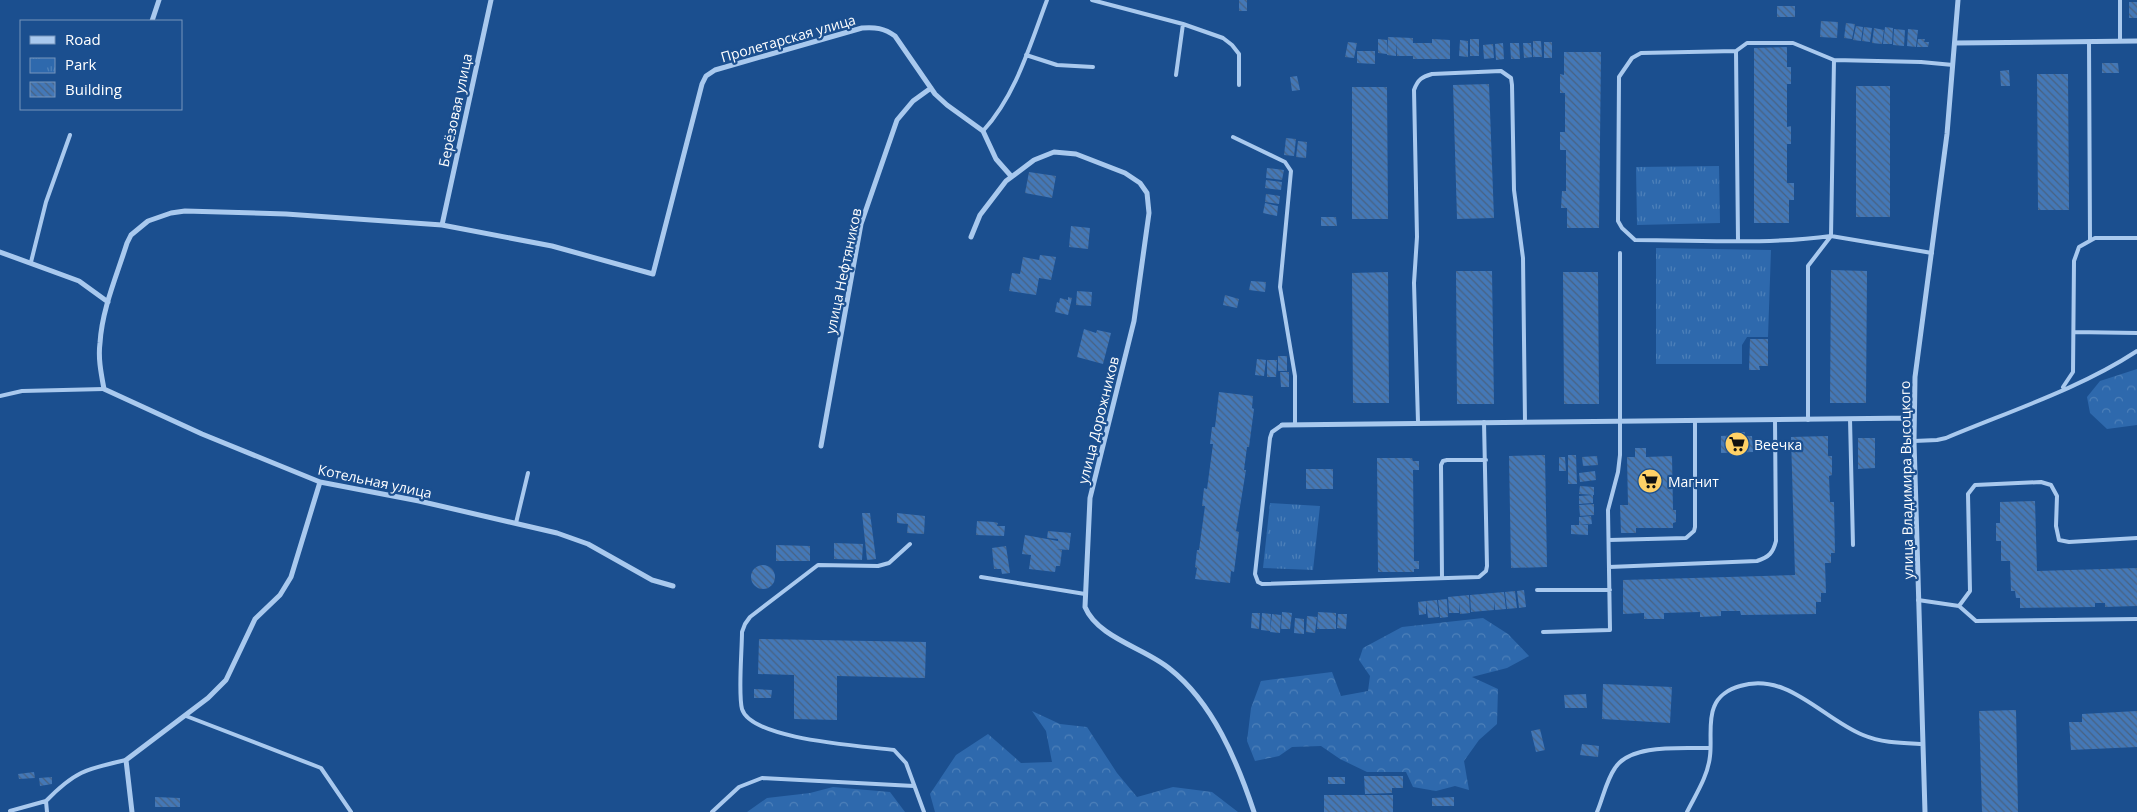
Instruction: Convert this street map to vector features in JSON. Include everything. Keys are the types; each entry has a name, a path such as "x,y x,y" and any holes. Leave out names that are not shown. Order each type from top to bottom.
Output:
{"street":[{"path":"152,20 159,0"},
{"name":"Берёзовая улица","path":"442,225 491,0"},
{"name":"улица Владимира Высоцкого","path":"1925,812 1914,418 1918,348 1932,253 1953,66 1958,0"},
{"name":"Пролетарская улица","path":"442,225 552,246 653,274 702,84 706,76 715,70 862,28 874,27 896,36 931,88 947,105 983,131 996,159 1011,176"},
{"path":"1955,43 2137,41"},
{"name":"улица Нефтяников","path":"821,446 862,224 897,120 913,101 931,88"},
{"name":"улица Дорожников","path":"971,237 980,216 994,195 1011,176 1044,155 1054,152 1070,153 1110,166 1130,176 1140,184 1146,194 1149,213 1134,321 1090,498 1085,608 1094,622 1102,629 1172,670 1193,693 1208,713 1231,752 1254,812"},
{"path":"104,389 99,344 108,302 127,243 131,236 148,221 171,213 185,211 286,214 442,225"},
{"path":"0,252 80,281 108,302"},
{"name":"Котельная улица","path":"104,389 194,430 320,482 419,501 557,533 588,544 652,580 673,586"},
{"path":"1282,425 1295,423 1619,422 1914,418"},
{"path":"132,812 126,760 186,716 218,690 226,680 255,619 286,586 291,577 320,482"}],"lane":[{"path":"983,131 1003,106 1013,87 1047,0"},
{"path":"1092,0 1183,24 1222,38 1232,45 1240,58 1239,85"},
{"path":"2120,0 2120,41"},
{"path":"1176,75 1183,24"},
{"path":"2089,42 2090,240"},
{"path":"1932,253 1831,236 1800,240 1635,240 1622,228 1618,221 1619,77 1632,58 1641,53 1736,52 1746,43 1793,43 1834,60 1921,62 1953,66"},
{"path":"1736,52 1738,240"},
{"path":"1026,55 1057,66 1093,67"},
{"path":"1808,420 1808,266 1831,236 1834,60"},
{"path":"1418,422 1414,283 1417,237 1414,90 1418,81 1423,76 1432,74 1500,71 1511,78 1512,85 1514,190 1523,258 1525,422"},
{"path":"31,262 46,202 70,135"},
{"path":"1234,137 1285,162 1291,171 1280,287 1295,376 1295,423"},
{"path":"2060,390 2073,372 2074,261 2079,247 2095,238 2137,238"},
{"path":"1543,632 1610,630 1609,502 1618,472 1620,253"},
{"path":"2074,332 2137,333"},
{"path":"1914,441 1946,438 2060,390 2112,366 2137,351"},
{"path":"0,396 22,391 104,389"},
{"path":"1850,419 1853,545"},
{"path":"1609,540 1686,538 1694,531 1695,420"},
{"path":"1609,567 1757,561 1767,558 1774,550 1776,541 1775,420"},
{"path":"1282,425 1272,432 1270,438 1255,574 1258,582 1479,577 1486,571 1488,566 1484,422"},
{"path":"1442,578 1441,465 1443,461 1447,460 1486,460"},
{"path":"516,523 528,473"},
{"path":"1959,606 1970,590 1968,494 1975,485 2041,482 2051,485 2057,496 2056,526 2059,540 2070,542 2137,538"},
{"path":"910,544 889,563 878,566 818,565 750,617 742,632 742,710 751,721 787,735 894,750 906,763 924,812"},
{"path":"982,577 1085,594"},
{"path":"1537,590 1610,590"},
{"path":"1918,600 1959,606 1976,622 2137,619"},
{"path":"1687,812 1707,769 1712,714 1719,699 1734,688 1758,683 1772,685 1797,695 1863,735 1889,742 1923,744"},
{"path":"186,716 321,768 351,812"},
{"path":"1597,812 1615,767 1631,755 1647,750 1710,748"},
{"path":"10,811 46,801 64,782 80,772 126,760"},
{"path":"712,812 740,787 762,778 914,786"},
{"path":"46,801 47,812"}],"green space":[{"path":"1719,166 1720,223 1637,225 1636,167"},
{"path":"1656,248 1771,250 1768,337 1747,337 1742,345 1742,364 1656,364"},
{"path":"2137,369 2137,425 2107,429 2090,413 2087,397 2100,381"},
{"path":"1270,503 1320,506 1313,570 1263,568"},
{"path":"1483,618 1508,634 1529,656 1507,668 1472,677 1498,689 1497,724 1479,740 1464,761 1469,790 1455,786 1436,791 1413,787 1406,772 1367,772 1340,759 1321,746 1292,747 1279,756 1255,761 1247,741 1251,708 1261,681 1332,672 1341,696 1368,691 1370,676 1359,660 1363,648 1402,627"},
{"path":"1032,711 1060,724 1087,727 1117,773 1137,797 1173,787 1212,792 1238,812 935,812 930,794 956,755 988,734 1021,763 1052,762 1046,731"},
{"path":"833,787 890,792 905,812 747,812 767,798 810,793"}],"building":[{"path":"1239,0 1247,0 1247,11 1239,11"},
{"path":"2129,2 2137,2 2137,18 2129,18"},
{"path":"1777,6 1795,6 1795,17 1777,17"},
{"path":"1821,21 1838,22 1837,38 1820,37"},
{"path":"1846,23 1855,24 1852,39 1844,38"},
{"path":"1856,26 1863,27 1861,41 1853,40"},
{"path":"1864,27 1872,28 1870,42 1862,41"},
{"path":"1885,27 1893,28 1892,44 1883,44"},
{"path":"1874,28 1884,30 1882,44 1872,43"},
{"path":"1894,29 1905,30 1904,46 1893,45"},
{"path":"1908,29 1918,30 1916,47 1907,46"},
{"path":"1388,37 1413,38 1413,43 1432,43 1432,39 1450,40 1450,59 1413,59 1413,56 1397,56 1397,42 1396,56 1387,55"},
{"path":"1378,39 1387,40 1387,54 1378,53"},
{"path":"1470,39 1479,39 1479,56 1470,56"},
{"path":"1918,39 1925,39 1924,42 1929,42 1928,47 1917,47"},
{"path":"1460,40 1468,41 1468,57 1459,56"},
{"path":"1533,41 1541,41 1542,57 1533,57"},
{"path":"1348,42 1357,43 1354,58 1345,57"},
{"path":"1544,42 1552,42 1552,58 1544,58"},
{"path":"1503,43 1504,59 1496,60 1495,44"},
{"path":"1510,43 1519,43 1520,59 1511,59"},
{"path":"1523,43 1531,43 1532,57 1524,58"},
{"path":"1493,44 1494,58 1484,59 1483,45"},
{"path":"1787,47 1787,67 1791,67 1791,84 1787,84 1787,127 1791,126 1791,144 1787,144 1787,183 1794,183 1794,200 1789,200 1789,223 1754,223 1754,48"},
{"path":"1357,51 1375,51 1375,64 1357,63"},
{"path":"1564,52 1601,52 1599,228 1567,228 1567,208 1561,208 1562,191 1566,191 1566,150 1560,150 1560,132 1565,132 1565,93 1560,93 1560,74 1564,75"},
{"path":"2102,63 2118,63 2119,73 2102,73"},
{"path":"2009,70 2010,86 2001,86 2000,71"},
{"path":"2037,74 2068,74 2069,210 2038,210"},
{"path":"1297,76 1300,90 1292,91 1290,77"},
{"path":"1489,84 1494,218 1457,219 1453,85"},
{"path":"1856,86 1890,86 1890,217 1856,217"},
{"path":"1352,87 1387,87 1388,219 1352,219"},
{"path":"1286,138 1296,139 1294,156 1284,155"},
{"path":"1298,141 1307,142 1306,158 1296,157"},
{"path":"1267,168 1284,170 1282,180 1266,178"},
{"path":"1029,172 1056,176 1052,198 1025,193"},
{"path":"1266,180 1282,182 1281,190 1265,188"},
{"path":"1266,194 1280,196 1279,204 1265,202"},
{"path":"1265,203 1278,206 1277,216 1263,213"},
{"path":"1321,217 1336,217 1337,226 1321,226"},
{"path":"1071,226 1090,228 1088,249 1069,247"},
{"path":"1040,255 1056,257 1051,280 1039,278 1036,295 1009,291 1012,273 1020,274 1023,257 1039,260"},
{"path":"1831,270 1867,271 1866,403 1830,403"},
{"path":"1456,271 1492,271 1494,404 1457,404"},
{"path":"1388,272 1389,403 1353,403 1352,273"},
{"path":"1563,272 1598,272 1599,404 1564,404"},
{"path":"1251,281 1266,282 1265,292 1249,290"},
{"path":"1077,291 1092,292 1091,306 1076,305"},
{"path":"1225,295 1239,299 1237,308 1223,305"},
{"path":"1068,297 1072,298 1068,315 1055,312 1060,298 1068,300"},
{"path":"1084,329 1096,333 1097,330 1111,333 1103,364 1077,357"},
{"path":"1750,339 1768,339 1768,366 1759,366 1760,370 1749,370"},
{"path":"1278,356 1287,356 1287,371 1278,371"},
{"path":"1257,359 1266,360 1264,376 1255,375"},
{"path":"1267,360 1277,360 1276,377 1267,377"},
{"path":"1280,372 1289,372 1289,387 1281,387"},
{"path":"1219,392 1253,396 1252,408 1254,409 1236,531 1239,532 1234,572 1231,571 1230,583 1195,579 1197,550 1199,550 1205,506 1202,506 1204,488 1207,489 1213,444 1210,444 1212,427 1215,427"},
{"name":"Веечка","path":"1737,432 1745,432 1745,436 1752,436 1753,452 1721,453 1721,436 1737,435"},
{"path":"1828,436 1828,456 1832,456 1832,475 1829,476 1830,502 1834,502 1835,553 1831,553 1831,563 1825,563 1826,593 1821,593 1821,602 1816,602 1816,614 1741,615 1740,611 1721,611 1721,616 1700,617 1700,612 1664,613 1664,619 1644,619 1644,613 1623,614 1623,580 1795,575 1791,437"},
{"path":"1858,438 1875,438 1875,468 1858,469"},
{"name":"Магнит","path":"1635,448 1646,448 1646,457 1672,456 1673,510 1676,510 1676,522 1673,523 1673,528 1636,528 1636,533 1621,533 1620,505 1628,505 1627,457 1635,457"},
{"path":"1545,455 1547,567 1511,568 1509,456"},
{"path":"1568,455 1576,455 1577,484 1568,484"},
{"path":"1597,456 1598,465 1583,466 1582,457"},
{"path":"1559,457 1565,457 1566,471 1559,471"},
{"path":"1377,458 1412,458 1413,461 1419,461 1419,470 1413,470 1414,561 1419,561 1419,569 1414,569 1414,572 1378,572"},
{"path":"1306,469 1333,469 1333,489 1306,489"},
{"path":"1595,471 1596,480 1580,482 1579,473"},
{"path":"1580,486 1594,487 1594,495 1579,494"},
{"path":"1593,495 1593,503 1579,504 1579,496"},
{"path":"2035,501 2037,571 2137,568 2137,606 2105,607 2105,603 2095,603 2095,607 2020,608 2020,598 2016,598 2015,591 2011,591 2010,561 2001,561 2001,541 1996,541 1996,523 2000,523 2000,502"},
{"path":"1594,504 1594,515 1580,516 1579,505"},
{"path":"862,513 870,513 876,559 867,560"},
{"path":"897,513 925,516 924,534 907,533 908,524 897,523"},
{"path":"1591,516 1592,524 1579,525 1579,517"},
{"path":"977,521 994,522 998,523 997,526 1005,526 1004,536 976,535"},
{"path":"1571,525 1588,525 1588,535 1571,534"},
{"path":"1048,531 1071,533 1069,550 1056,549 1062,550 1060,566 1056,566 1055,572 1029,569 1031,555 1022,554 1025,535 1058,541 1058,539 1047,538"},
{"path":"834,543 863,544 862,560 834,559"},
{"path":"776,545 810,546 810,561 776,561"},
{"path":"1006,546 1010,573 1002,574 1001,569 994,569 992,548"},
{"path":"763,565 771,569 775,577 771,585 763,589 755,585 751,577 755,569"},
{"path":"1524,590 1526,607 1519,608 1517,591"},
{"path":"1515,591 1517,608 1507,609 1505,592"},
{"path":"1504,592 1506,609 1495,610 1494,600 1494,610 1471,612 1470,595"},
{"path":"1469,595 1470,613 1460,614 1459,602 1459,613 1449,613 1448,597"},
{"path":"1447,599 1448,617 1440,618 1438,600"},
{"path":"1437,600 1439,617 1428,618 1426,601"},
{"path":"1426,601 1426,614 1419,615 1418,602"},
{"path":"1282,612 1292,613 1290,629 1281,629"},
{"path":"1318,612 1336,613 1336,629 1317,629"},
{"path":"1252,613 1260,613 1259,629 1251,628"},
{"path":"1262,613 1271,614 1270,631 1261,630"},
{"path":"1272,614 1281,615 1280,633 1270,632"},
{"path":"1338,614 1347,614 1346,629 1337,628"},
{"path":"1307,616 1317,617 1315,633 1306,632"},
{"path":"1295,618 1304,619 1304,634 1294,633"},
{"path":"759,639 926,642 925,678 837,676 837,720 794,719 794,675 758,674"},
{"path":"1603,684 1672,687 1670,723 1602,719"},
{"path":"754,689 772,690 771,698 754,698"},
{"path":"1586,694 1587,708 1565,708 1564,695"},
{"path":"2016,710 2018,812 1982,812 1979,711"},
{"path":"2137,711 2137,747 2071,750 2069,722 2082,722 2082,714"},
{"path":"1540,729 1545,750 1536,752 1531,731"},
{"path":"1582,744 1599,746 1598,757 1580,755"},
{"path":"34,772 35,778 19,779 18,774"},
{"path":"1364,776 1403,776 1403,788 1392,788 1392,793 1365,794"},
{"path":"52,777 52,784 40,786 39,778"},
{"path":"1328,777 1345,777 1345,784 1328,784"},
{"path":"1324,795 1393,795 1393,812 1324,812"},
{"path":"155,797 180,798 180,807 155,807"},
{"path":"1454,797 1454,806 1432,806 1432,798"}],"place":[{"name":"Веечка","path":"1737,444"},
{"name":"Магнит","path":"1650,481"}]}
